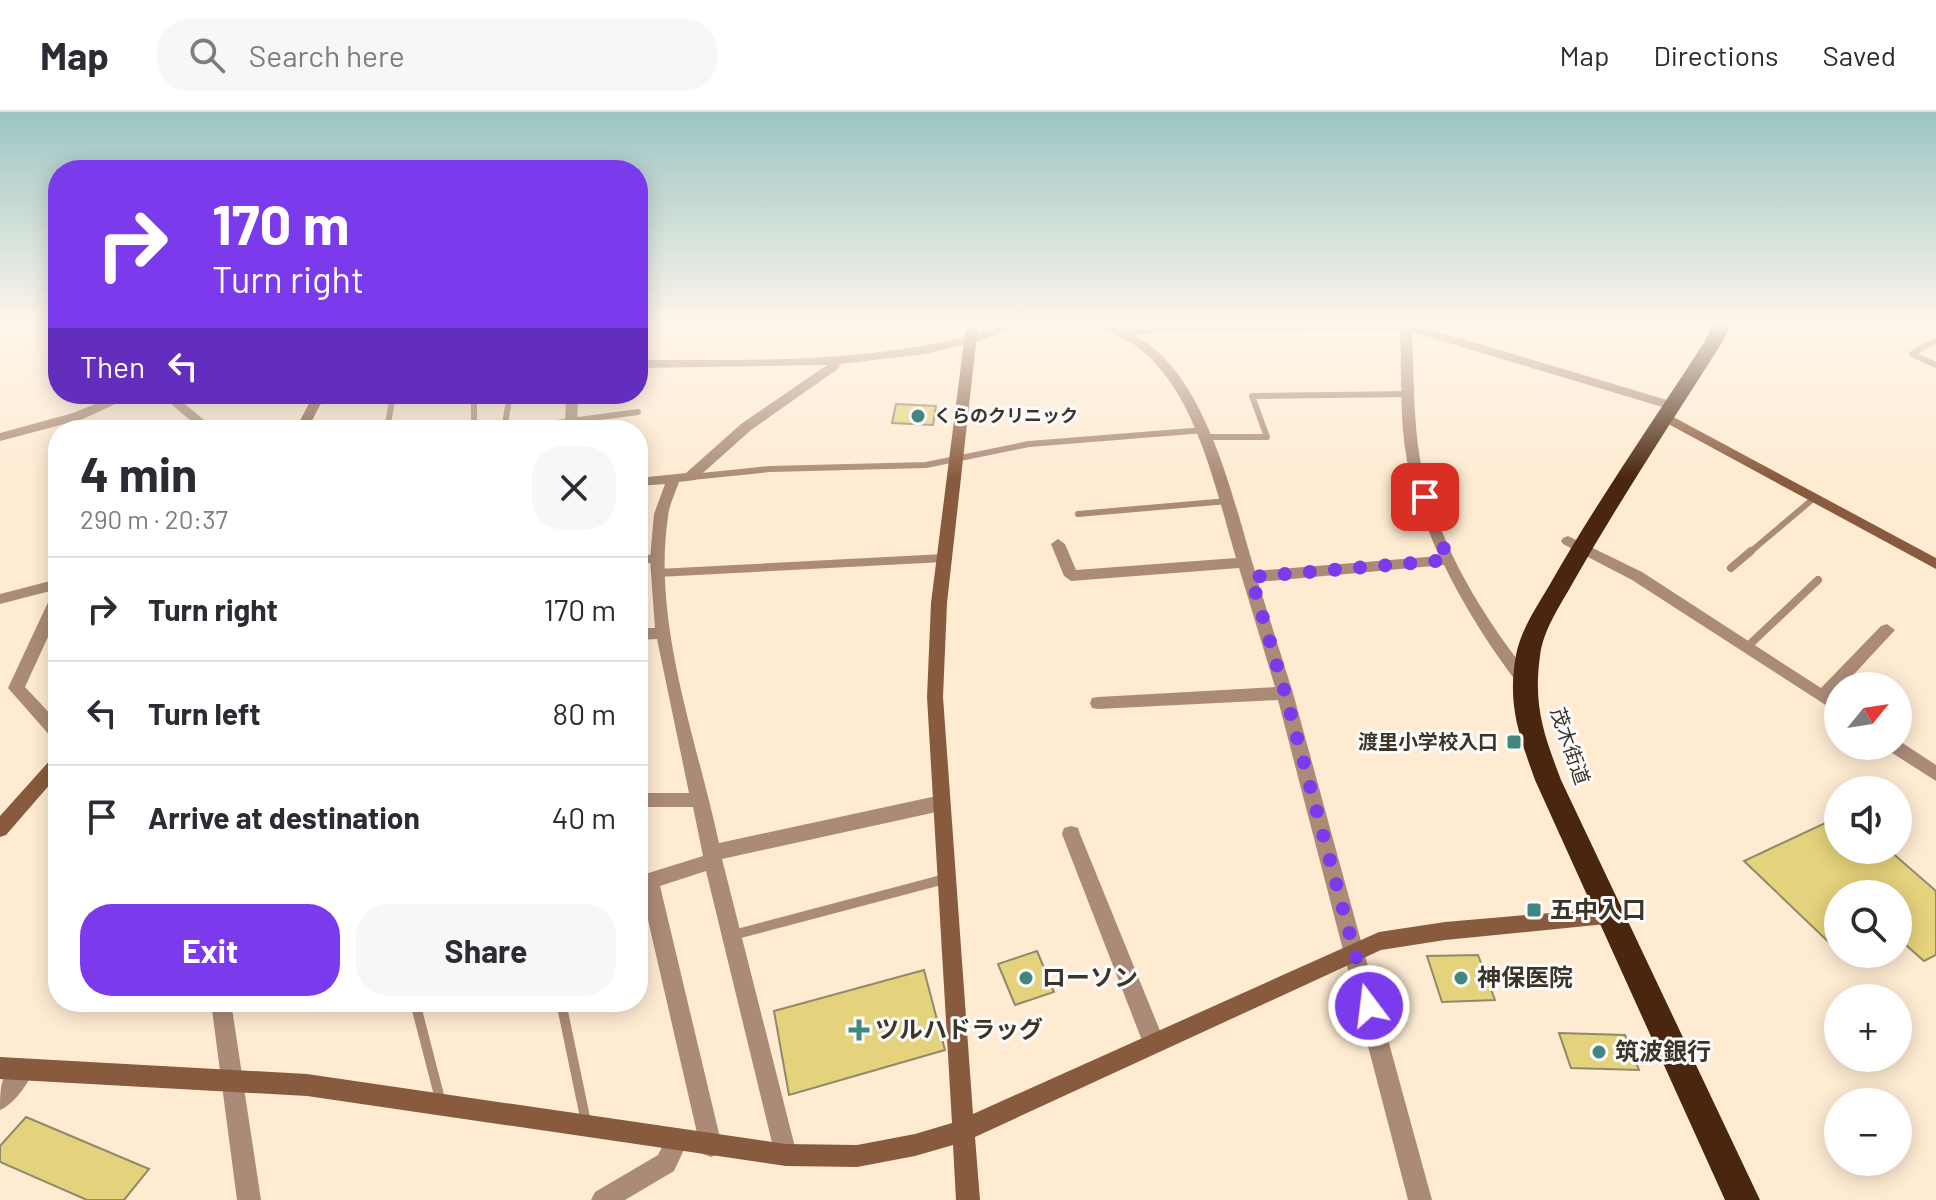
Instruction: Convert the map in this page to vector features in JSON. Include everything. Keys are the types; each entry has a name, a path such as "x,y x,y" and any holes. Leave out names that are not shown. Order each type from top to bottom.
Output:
{"highway":[{"name":"茂木街道","path":"1692,376 1575,544 1536,629 1524,680 1528,725 1536,751 1609,917 1743,1200"}],"street":[{"path":"786,1155 712,857 662,633 658,566 663,503 682,478 746,427 819,376"},
{"path":"965,376 944,558 935,697 968,1200"},
{"path":"1172,376 1205,434 1228,501 1285,693 1420,1200"},
{"path":"1409,376 1418,478 1448,560 1480,623 1524,680"},
{"path":"1558,376 1669,412 1813,499 1936,564"},
{"path":"63,420 107,404"},
{"path":"178,404 198,420"},
{"path":"0,437 48,424"},
{"path":"648,481 682,478"},
{"path":"1058,544 1071,576 1448,560"},
{"path":"1575,544 1637,576 1823,696 1887,630"},
{"path":"0,599 48,587"},
{"path":"48,619 16,688 48,722"},
{"path":"648,634 662,633"},
{"path":"1098,703 1285,693"},
{"path":"1912,758 1936,774"},
{"path":"0,829 48,774"},
{"path":"648,800 700,800"},
{"path":"711,1146 649,881 712,857 941,803"},
{"path":"1071,834 1154,1043"},
{"path":"0,1068 307,1085 711,1146 786,1155 857,1156 915,1145 962,1131 1355,950 1413,935 1609,917"},
{"path":"222,1012 249,1200"},
{"path":"0,1099 23,1070"},
{"path":"603,1200 666,1163 678,1139"}],"lane":[{"path":"682,478 770,469 926,465 1029,444 1205,434 1267,437 1252,396 1410,394"},
{"path":"600,420 638,412"},
{"path":"1731,568 1813,499"},
{"path":"1078,514 1228,501"},
{"path":"648,563 658,566 944,558"},
{"path":"1747,647 1818,580"},
{"path":"731,936 945,879"},
{"path":"418,1012 441,1104"},
{"path":"563,1012 587,1127"}],"building":[{"name":"くらのクリニック","path":"896,404 936,406 933,425 892,423"},
{"path":"1824,824 1824,864 1905,864 1936,891 1936,955 1924,961 1912,950 1912,880 1824,880 1824,938 1744,861"},
{"name":"ローソン","path":"1037,951 1054,992 1015,1005 998,964"},
{"name":"神保医院","path":"1478,955 1495,1000 1442,1002 1427,956"},
{"name":"ツルハドラッグ","path":"924,970 945,1050 789,1095 774,1011"},
{"name":"筑波銀行","path":"1559,1033 1625,1035 1639,1070 1571,1068"},
{"path":"26,1117 149,1169 124,1200 87,1200 0,1162 0,1146"}],"place":[{"name":"くらのクリニック","path":"918,416"},
{"name":"渡里小学校入口","path":"1514,742"},
{"name":"五中入口","path":"1534,910"},
{"name":"ローソン","path":"1026,978"},
{"name":"神保医院","path":"1461,978"},
{"name":"ツルハドラッグ","path":"859,1030"},
{"name":"筑波銀行","path":"1599,1052"}],"route":[{"path":"1369,1006 1251,577 1448,560 1425,497"}]}
